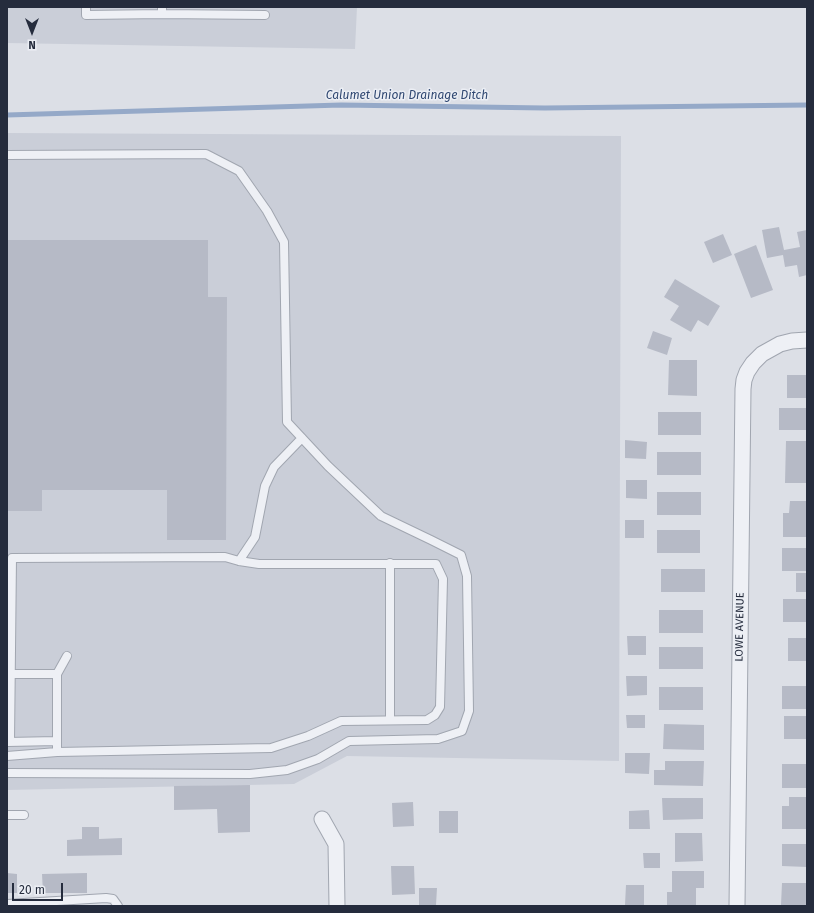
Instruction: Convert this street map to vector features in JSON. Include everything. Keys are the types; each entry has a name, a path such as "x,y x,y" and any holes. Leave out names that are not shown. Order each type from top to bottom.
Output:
{"street":[{"name":"LOWE AVENUE","path":"737,906 742,389 747,372 762,354 780,344 792,340 807,340"},
{"path":"322,819 336,844 337,906"}],"lane":[{"path":"86,7 86,15 162,10 265,15"},
{"path":"7,155 206,154 239,170 267,211 284,242 287,422 328,466 381,516 461,556 467,576 469,711 462,731 438,739 349,741 318,759 287,770 250,774 7,773"},
{"path":"238,561 255,537 265,486 274,467 302,438"},
{"path":"7,756 57,752 271,748 308,736 341,721 427,720 435,715 440,707 443,579 436,564 259,564 238,561 226,557 10,558 11,674 9,742 57,741"},
{"path":"390,564 390,720"},
{"path":"57,752 57,674 67,656"},
{"path":"11,674 57,674"},
{"path":"7,815 24,815"},
{"path":"7,904 106,898 114,900 118,906"}],"shaded area":[{"path":"7,7 357,7 355,49 7,43"},
{"path":"7,133 621,136 619,761 347,756 294,784 7,790"}],"building":[{"path":"779,227 784,250 800,247 797,232 807,230 807,275 799,277 797,265 785,267 783,255 767,258 762,230"},
{"path":"723,234 732,255 713,263 704,242"},
{"path":"7,240 208,240 208,297 227,297 226,540 167,540 167,490 42,490 42,511 7,511"},
{"path":"756,245 773,290 751,298 734,254"},
{"path":"675,279 720,306 708,326 698,320 691,332 670,320 679,306 664,297"},
{"path":"653,331 672,338 667,355 647,348"},
{"path":"669,360 697,360 697,396 668,395"},
{"path":"787,375 807,375 807,398 787,398"},
{"path":"779,408 807,408 807,430 779,430"},
{"path":"658,412 701,412 701,435 658,435"},
{"path":"625,440 647,442 646,459 625,458"},
{"path":"786,441 807,441 807,483 785,483"},
{"path":"657,452 701,452 701,475 657,475"},
{"path":"626,480 647,480 647,499 626,498"},
{"path":"657,492 701,492 701,515 657,515"},
{"path":"790,501 807,501 807,537 783,537 783,513 789,513"},
{"path":"625,520 644,520 644,538 625,538"},
{"path":"657,530 700,530 700,553 657,553"},
{"path":"782,548 807,548 807,571 782,571"},
{"path":"661,569 705,569 705,592 661,592"},
{"path":"796,573 807,573 807,592 796,592"},
{"path":"783,599 807,599 807,622 783,622"},
{"path":"659,610 703,610 703,633 659,633"},
{"path":"627,636 646,636 646,655 628,655"},
{"path":"788,638 807,638 807,661 788,661"},
{"path":"659,647 703,647 703,669 659,669"},
{"path":"626,676 647,676 647,695 627,696"},
{"path":"782,686 807,686 807,709 782,709"},
{"path":"659,687 703,687 703,710 659,710"},
{"path":"626,715 645,715 645,728 627,728"},
{"path":"784,716 807,716 807,739 784,739"},
{"path":"664,724 704,725 704,750 663,749"},
{"path":"625,753 650,753 649,774 625,773"},
{"path":"665,761 704,761 703,786 654,785 654,770 665,770"},
{"path":"782,764 807,764 807,788 782,788"},
{"path":"250,785 250,832 218,833 217,809 174,810 174,786"},
{"path":"789,797 807,797 807,829 782,829 782,806 789,806"},
{"path":"662,798 703,798 703,819 663,820"},
{"path":"413,802 414,826 393,827 392,803"},
{"path":"649,810 650,829 629,829 629,811"},
{"path":"439,811 458,811 458,833 439,833"},
{"path":"82,827 99,827 99,839 122,838 122,855 67,856 67,840 82,839"},
{"path":"675,833 702,833 703,861 675,862"},
{"path":"782,844 807,844 807,867 782,866"},
{"path":"643,853 660,853 660,868 644,868"},
{"path":"391,866 414,866 415,894 392,895"},
{"path":"672,871 704,871 704,888 696,888 696,905 667,905 667,892 672,892"},
{"path":"7,873 17,874 17,893 7,893"},
{"path":"87,873 87,893 43,893 42,874"},
{"path":"782,883 807,883 807,906 781,905"},
{"path":"626,885 644,885 644,905 625,905"},
{"path":"419,888 437,888 436,905 419,905"}],"waterway":[{"name":"Calumet Union Drainage Ditch","path":"7,115 341,105 545,108 807,105"}]}
